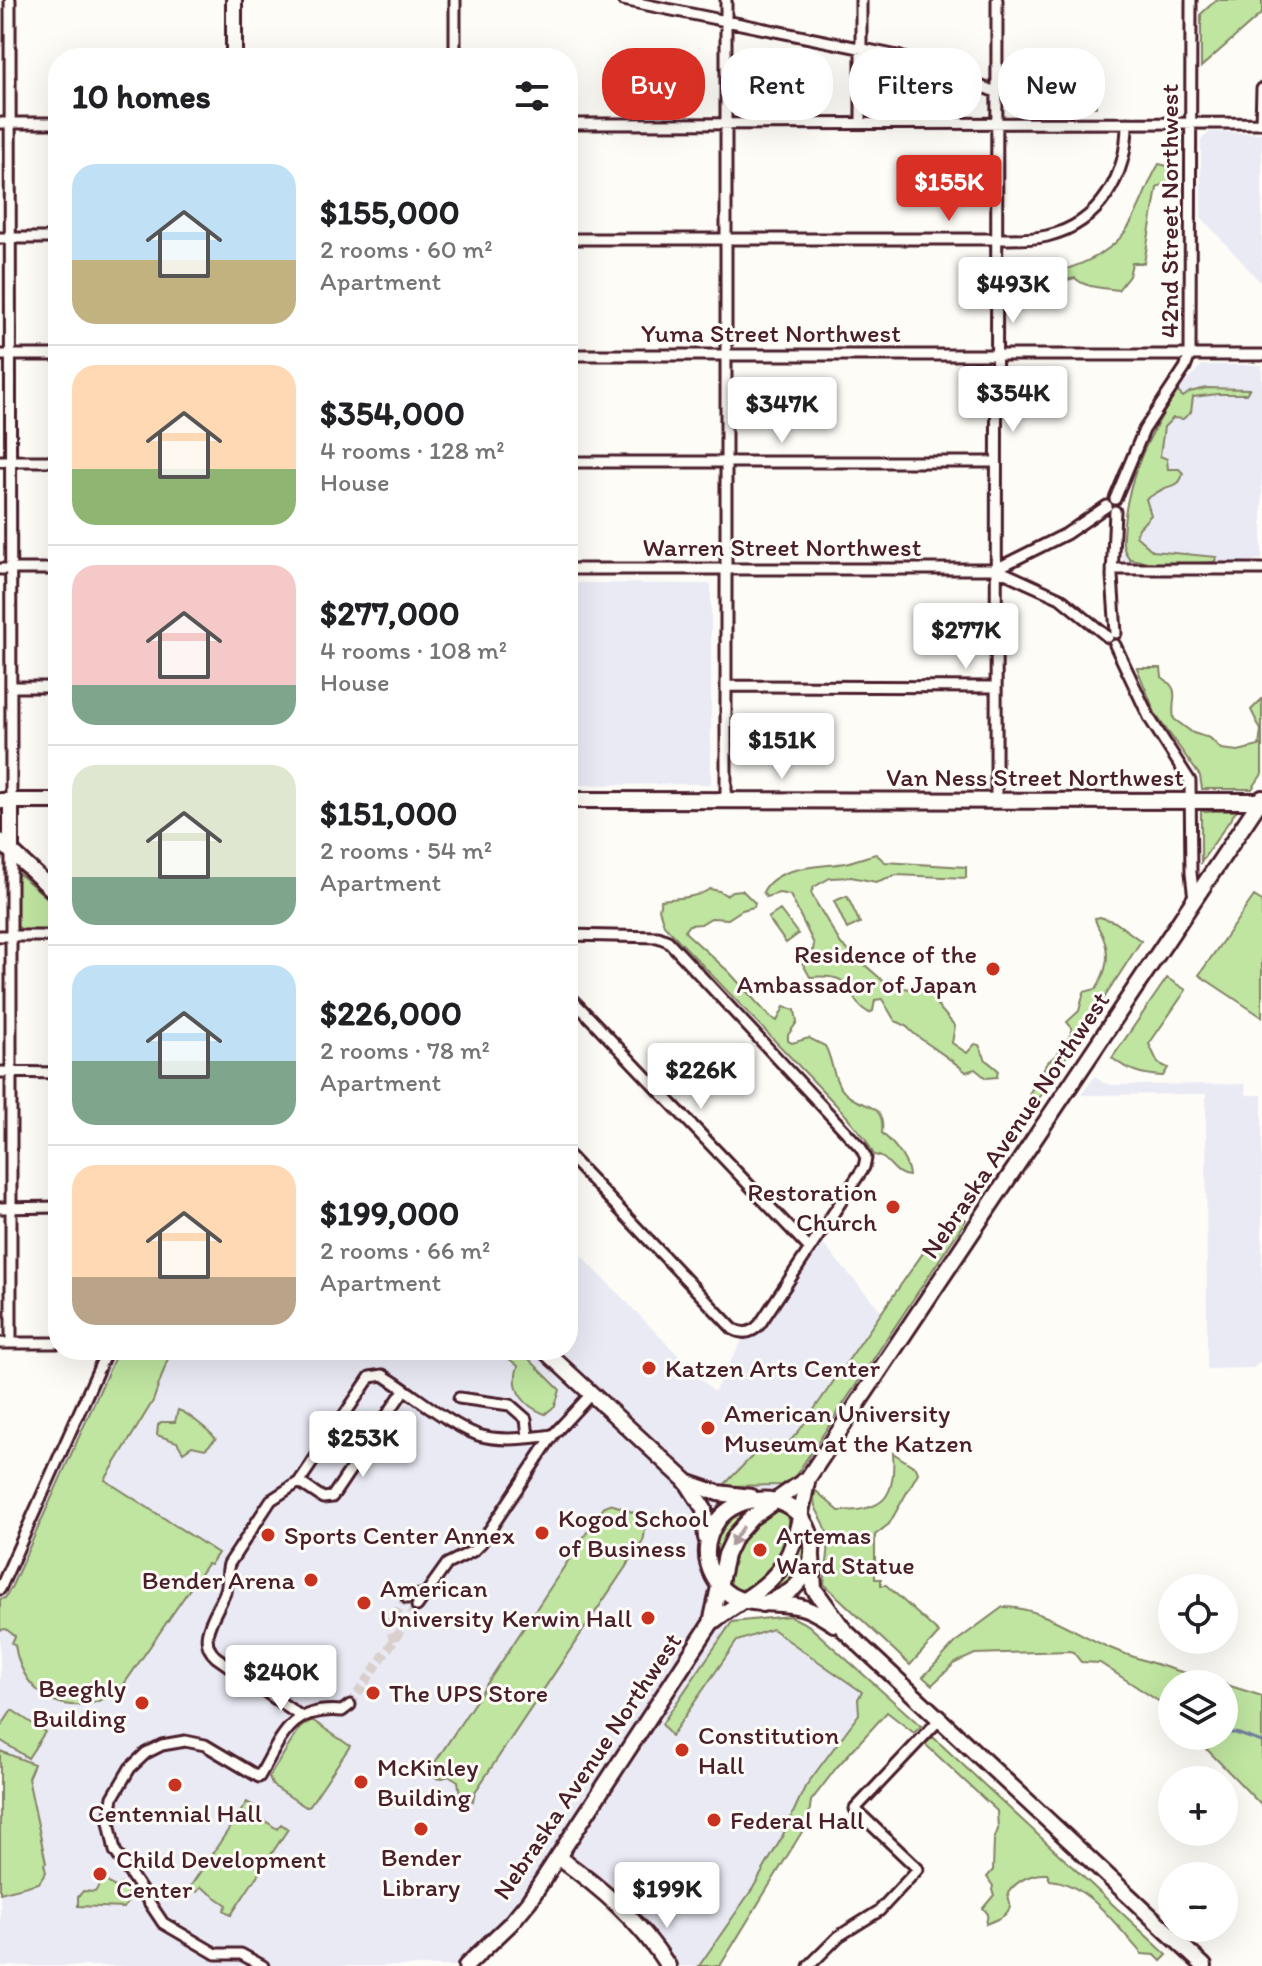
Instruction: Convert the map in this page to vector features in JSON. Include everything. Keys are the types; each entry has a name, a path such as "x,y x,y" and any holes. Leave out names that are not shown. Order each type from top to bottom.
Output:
{"main road":[{"path":"234,0 234,48"},
{"name":"Van Ness Street Northwest","path":"578,800 1261,800"},
{"name":"Nebraska Avenue Northwest","path":"711,1623 767,1583 784,1563 792,1548 808,1478 1261,800"},
{"path":"48,801 5,801 5,846 48,886"},
{"path":"555,1360 686,1481 704,1509 709,1566 720,1587 741,1601 804,1608 844,1630"},
{"name":"Nebraska Avenue Northwest","path":"466,1966 520,1913 711,1623 725,1561 735,1536 771,1499 808,1478"},
{"path":"686,1481 728,1495 771,1499 791,1506 809,1532 814,1589 844,1630 1204,1966"},
{"path":"706,1549 713,1528 726,1511 738,1504 771,1499"},
{"path":"762,1604 783,1596 796,1586 812,1556"},
{"path":"558,1857 620,1906 668,1966"}],"street":[{"path":"5,801 11,687 5,569 5,123 10,0"},
{"path":"455,0 455,48"},
{"path":"623,0 856,48"},
{"path":"726,0 726,800"},
{"path":"861,0 861,48"},
{"path":"996,801 997,0"},
{"name":"42nd Street Northwest","path":"1191,0 1190,355 1185,368 1147,424 1113,506 1112,569 1113,638 1150,719 1188,776 1194,899"},
{"path":"982,87 996,92"},
{"path":"578,124 1262,123 1262,89"},
{"path":"5,123 48,123"},
{"path":"578,239 997,239 1047,236 1070,227 1093,212 1107,195 1118,176 1125,154 1127,123"},
{"path":"5,238 48,238"},
{"path":"5,355 48,355"},
{"name":"Yuma Street Northwest","path":"578,355 1262,355"},
{"path":"5,461 48,461"},
{"path":"578,462 996,462"},
{"name":"Warren Street Northwest","path":"996,569 1113,506"},
{"path":"5,569 48,569"},
{"name":"Warren Street Northwest","path":"578,569 996,569 1060,598 1113,638"},
{"path":"1112,569 1262,569"},
{"path":"726,686 996,687"},
{"path":"11,687 48,687"},
{"path":"5,846 5,1343 48,1343"},
{"path":"578,935 663,938 861,1148 866,1158 864,1167 758,1327 747,1333 737,1331 578,1165"},
{"path":"5,936 48,936"},
{"path":"578,1005 810,1249"},
{"path":"5,1072 48,1073"},
{"path":"5,1208 48,1207"},
{"path":"0,1589 103,1360"},
{"path":"300,1716 210,1652 206,1636 223,1600 229,1564 271,1500 299,1482 370,1377 383,1375 479,1435 553,1435"},
{"path":"299,1482 323,1498 332,1497 404,1390"},
{"path":"417,1606 447,1564 473,1551 481,1543 553,1435 591,1394"},
{"path":"459,1398 515,1408 526,1419 528,1437"},
{"path":"407,1598 424,1594"},
{"path":"263,1966 241,1954 216,1954 163,1923 115,1851 109,1832 109,1812 116,1790 130,1768 146,1753 169,1743 199,1743 259,1777 300,1716 322,1709 342,1711 350,1705"},
{"path":"809,1966 839,1936 879,1911 918,1869 855,1809 939,1720"}],"shaded area":[{"path":"1210,132 1262,133 1262,284 1201,217 1201,139"},
{"path":"1202,365 1262,365 1262,559 1238,563 1126,563 1122,558 1122,543 1128,490 1137,464 1152,431 1177,391"},
{"path":"578,583 711,584 711,784 578,785"},
{"path":"1095,1076 1103,1083 1113,1085 1245,1084 1246,1095 1262,1095 1262,1360 1253,1368 1207,1369 1206,1094 1081,1095"},
{"name":"American University","path":"821,1242 903,1336 791,1506 786,1504 709,1539 732,1596 724,1609 731,1618 778,1616 809,1623 880,1688 812,1793 776,1861 700,1966 668,1966 651,1941 558,1857 507,1927 457,1966 0,1966 0,1595 5,1592 109,1360 578,1360 578,1252 714,1392 743,1339 755,1337"}],"green space":[{"path":"1216,0 1262,0 1262,13 1201,67 1201,14"},
{"path":"1159,164 1176,168 1176,183 1157,188 1144,263 1132,263 1129,276 1118,290 1089,286 1075,278 1067,280 1060,288 1048,282 1049,275 1093,258 1116,242 1135,215"},
{"path":"1206,388 1249,389 1246,394 1193,397 1191,412 1183,419 1173,418 1164,427 1160,456 1167,459 1168,469 1179,469 1183,473 1182,478 1146,499 1151,515 1136,536 1153,551 1217,557 1214,562 1183,564 1130,559 1123,546 1124,523 1131,486 1142,454 1177,391 1183,397"},
{"path":"1137,668 1161,668 1162,677 1174,691 1174,719 1193,733 1210,738 1221,749 1238,751 1259,746 1261,730 1251,710 1262,699 1262,774 1252,789 1202,789 1200,776 1156,715"},
{"path":"1201,811 1236,811 1201,862"},
{"path":"876,854 885,862 966,867 966,878 896,875 876,882 851,877 830,878 814,887 811,892 814,899 841,944 889,986 911,989 920,985 930,988 937,1005 955,1026 952,1043 967,1053 975,1044 979,1045 986,1060 998,1070 997,1077 986,1078 975,1069 966,1072 895,1021 882,999 875,1000 873,1011 869,1013 855,1000 844,982 810,977 799,957 813,950 814,944 790,895 779,893 766,897 763,892 769,883 788,872 845,863"},
{"path":"19,874 48,899 48,930 23,930 17,926"},
{"path":"710,889 726,895 742,890 755,903 754,907 728,919 711,918 701,924 689,925 686,933 729,972 769,1016 777,1021 784,1007 795,1010 797,1022 788,1035 788,1041 792,1043 809,1038 825,1046 840,1087 854,1100 880,1114 882,1133 903,1158 909,1176 874,1155 865,1138 843,1112 664,925 659,909 661,900 693,896"},
{"path":"847,896 860,923 847,929 834,901"},
{"path":"1254,896 1262,901 1262,1017 1199,975"},
{"path":"780,910 798,934 786,943 768,918"},
{"path":"1095,918 1115,922 1141,941 1036,1099 1029,1094 1047,1063 1071,1034 1072,1028 1067,1022 1079,1011 1084,992 1096,989 1105,970 1107,951"},
{"path":"1167,978 1186,990 1149,1044 1158,1063 1168,1068 1163,1076 1136,1072 1112,1058"},
{"path":"953,1210 966,1220 794,1478 782,1485 723,1486 765,1443 784,1448 799,1431"},
{"path":"114,1360 167,1360 153,1401 105,1480 218,1553 210,1565 207,1564 122,1687 88,1704 71,1705 55,1701 29,1681 12,1643 15,1636 6,1629 0,1630 0,1599 5,1598"},
{"path":"510,1360 530,1360 560,1390 555,1406 545,1414 525,1402 517,1390 518,1366"},
{"path":"178,1410 198,1422 216,1439 205,1449 192,1446 183,1452 177,1442 157,1435 158,1425 161,1422 175,1422"},
{"path":"893,1453 916,1468 918,1473 889,1524 875,1535 875,1579 881,1579 881,1585 886,1585 939,1633 910,1665 824,1584 828,1541 814,1501 816,1491 839,1511 877,1505 889,1491"},
{"path":"610,1504 631,1511 641,1519 645,1532 643,1541 475,1792 473,1801 460,1794 458,1781 450,1776 438,1779 427,1770 430,1770 591,1526 605,1506"},
{"path":"756,1504 718,1571 714,1556 717,1533 734,1511"},
{"path":"782,1510 789,1520 790,1533 779,1561 757,1583 745,1589 734,1589 728,1566 739,1540 760,1520"},
{"path":"800,1531 805,1553 799,1575 788,1586 763,1597"},
{"path":"1003,1607 1018,1608 1047,1617 1128,1655 1175,1670 1158,1670 1158,1701 1100,1663 1081,1662 1069,1651 975,1654 955,1663 932,1685 923,1677 958,1640"},
{"path":"790,1616 808,1625 921,1726 914,1733 887,1712 811,1801 808,1822 720,1966 699,1966 753,1888 781,1839 805,1787 859,1714 858,1699 862,1692 772,1629 737,1641 671,1736 662,1724 732,1622"},
{"path":"1238,1688 1262,1696 1262,1806 1238,1781 1238,1766 1223,1766 1208,1750 1238,1750"},
{"path":"12,1710 45,1732 28,1758 0,1740 0,1728"},
{"path":"312,1720 350,1746 306,1807 272,1785 269,1777 300,1728"},
{"path":"933,1737 1167,1955 1161,1961 1155,1955 1142,1954 1101,1908 1077,1889 1050,1880 1047,1874 1030,1876 1016,1884 1008,1893 1010,1905 1007,1913 986,1924 988,1914 983,1908 994,1895 987,1877 993,1870 997,1811 925,1744"},
{"path":"0,1751 34,1764 28,1778 46,1872 39,1883 0,1893"},
{"path":"247,1802 254,1806 251,1811 277,1829 281,1824 288,1829 231,1915 224,1910 227,1905 201,1887 197,1892 190,1887"},
{"path":"106,1881 115,1887 121,1884 130,1897 124,1908 78,1906 78,1897 83,1891 95,1892"}],"waterway":[{"path":"1238,1734 1262,1742"}],"tunnel":[{"path":"394,1641 389,1624 407,1598"},
{"path":"350,1705 417,1606"}],"place":[{"name":"Residence of the Ambassador of Japan","path":"993,969"},
{"name":"Restoration Church","path":"893,1207"},
{"name":"Katzen Arts Center","path":"649,1368"},
{"name":"American University Museum at the Katzen","path":"708,1428"},
{"name":"Kogod School of Business","path":"542,1533"},
{"name":"Sports Center Annex","path":"268,1535"},
{"name":"Artemas Ward Statue","path":"760,1550"},
{"name":"Bender Arena","path":"311,1580"},
{"name":"American University","path":"364,1603"},
{"name":"Kerwin Hall","path":"648,1618"},
{"name":"The UPS Store","path":"373,1693"},
{"name":"Beeghly Building","path":"142,1703"},
{"name":"Constitution Hall","path":"682,1750"},
{"name":"McKinley Building","path":"361,1782"},
{"name":"Centennial Hall","path":"175,1785"},
{"name":"Federal Hall","path":"714,1820"},
{"name":"Bender Library","path":"421,1829"},
{"name":"Child Development Center","path":"100,1874"}]}
